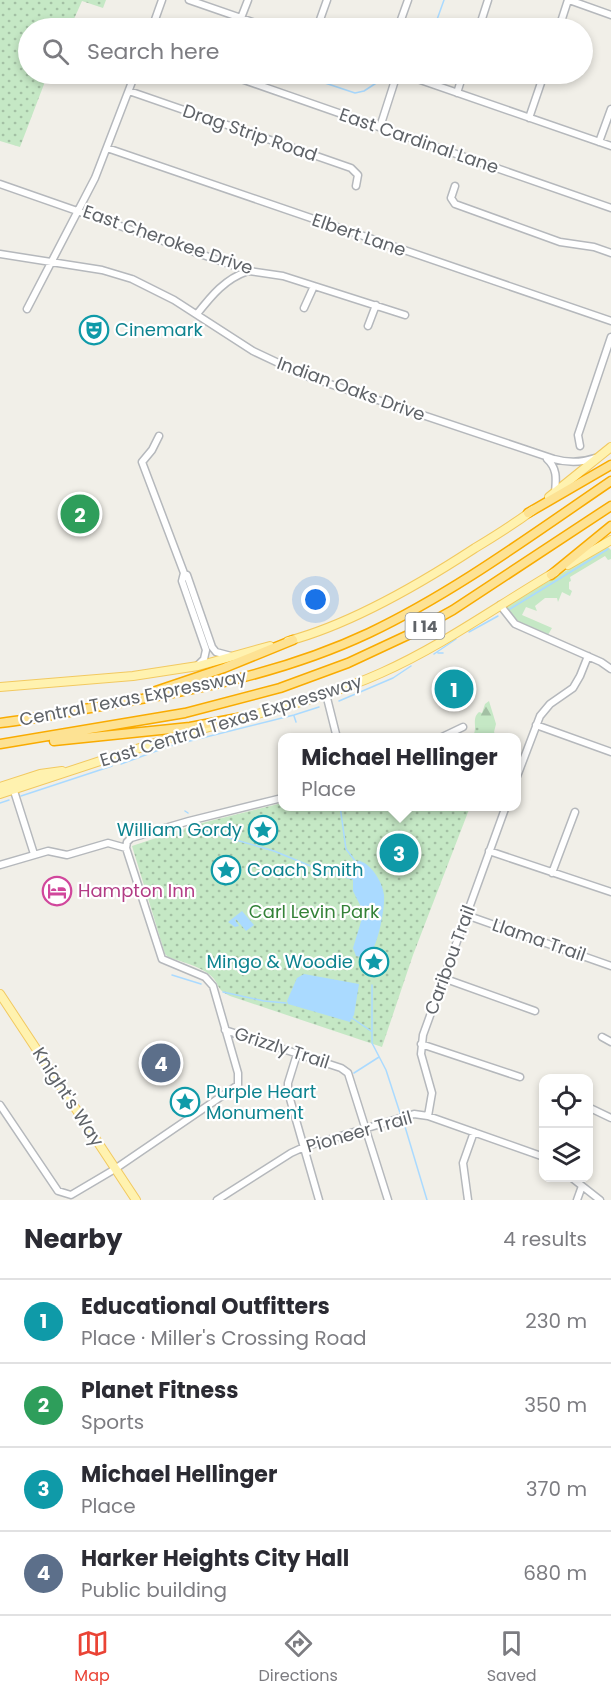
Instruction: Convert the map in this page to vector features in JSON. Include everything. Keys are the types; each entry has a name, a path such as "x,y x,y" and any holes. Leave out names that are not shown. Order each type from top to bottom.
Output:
{"highway":[{"path":"528,513 611,465"},
{"name":"Central Texas Expressway","path":"0,723 210,687 284,666 367,634 441,594 611,481"},
{"name":"Central Texas Expressway","path":"0,744 185,713 280,688 348,663 408,635 453,610 611,506"},
{"path":"551,574 611,526"},
{"path":"65,712 75,707 181,684 293,640"},
{"path":"15,742 26,744 157,730 254,715"}],"main road":[{"path":"0,687 133,676 198,666 293,640 349,618 443,569 528,513 611,447"},
{"name":"East Central Texas Expressway","path":"0,795 170,738 326,694 381,673 459,631 611,540"},
{"path":"0,787 40,774 77,769"},
{"name":"Knight's Way","path":"0,994 136,1200"}],"street":[{"path":"156,18 162,0"},
{"path":"189,0 241,18 248,0"},
{"path":"321,18 327,0"},
{"path":"402,18 408,0"},
{"path":"482,18 488,0"},
{"path":"563,18 569,0 611,15"},
{"path":"27,309 95,178 131,84"},
{"name":"East Cardinal Lane","path":"256,84 611,208"},
{"path":"380,127 394,84"},
{"path":"431,84 611,146"},
{"path":"457,93 460,84"},
{"path":"529,118 541,84"},
{"name":"Drag Strip Road","path":"129,91 351,168 358,175 356,186"},
{"path":"600,142 611,109"},
{"name":"Elbert Lane","path":"107,148 611,321"},
{"name":"East Cherokee Drive","path":"0,184 78,209 249,271 284,276 405,315"},
{"path":"455,186 451,198 455,204 560,242 611,253"},
{"name":"Indian Oaks Drive","path":"0,254 102,270 132,279 197,314 253,351 306,376 541,456 571,462 585,461 601,455"},
{"path":"197,314 213,293 236,276 249,271"},
{"path":"304,308 314,286"},
{"path":"368,326 376,305"},
{"path":"580,446 578,435 611,337"},
{"path":"159,436 152,450 142,462 184,573 187,575 212,647 216,652 233,656"},
{"path":"541,456 550,461 554,469 555,493"},
{"path":"184,573 182,581 206,650 204,659 198,666"},
{"path":"500,605 515,624 601,662 611,669"},
{"path":"521,766 536,725 550,704 569,692 577,683 588,656"},
{"path":"326,694 336,733"},
{"path":"536,725 611,752"},
{"path":"450,733 463,727"},
{"path":"14,791 34,854"},
{"path":"0,1105 58,1191 71,1195 115,1169 238,1085 238,1073 213,986 205,977 166,962 159,954 126,848 127,842 136,837 278,799"},
{"name":"Caribou Trail","path":"428,1116 432,1093 422,1061 421,1044 504,811"},
{"path":"552,873 574,812"},
{"path":"0,865 48,851 68,855 108,843 126,848"},
{"path":"489,851 611,892"},
{"name":"Llama Trail","path":"466,915 611,966"},
{"path":"443,978 535,1011"},
{"name":"Grizzly Trail","path":"225,1030 341,1068 348,1073 388,1200"},
{"path":"602,1037 611,1042"},
{"path":"421,1044 520,1077"},
{"path":"297,1054 288,1083 288,1092 319,1200"},
{"path":"593,1109 611,1118"},
{"name":"Pioneer Trail","path":"217,1200 304,1147 414,1114 428,1116 539,1156"},
{"path":"468,1200 463,1163 474,1132"},
{"path":"577,1182 600,1200"},
{"path":"577,1200 582,1186"}],"green space":[{"path":"0,0 106,0 103,8 82,1 74,18 18,18 18,84 44,84 20,147 0,141"},
{"path":"607,546 611,550 611,559 608,560 605,556 570,577 569,589 572,591 570,596 562,592 558,602 557,598 545,598 535,606 537,611 526,607 522,615 552,628 548,635 524,624 509,613 506,607"},
{"path":"489,701 496,724 495,733 474,733 476,715 479,712 482,713 485,704"},
{"path":"475,722 490,733 475,733"},
{"name":"Carl Levin Park","path":"278,804 278,811 468,811 413,955 382,1047 230,996 222,991 213,978 205,972 165,954 132,846 198,824"}],"water":[{"path":"360,861 369,866 376,875 382,885 384,895 382,918 377,937 367,958 356,956 353,948 363,915 353,891 353,862"},
{"path":"242,911 254,925 246,931 236,919 239,926 235,927 228,922"},
{"path":"304,974 359,984 354,1015 350,1022 288,1004 287,1001 297,978"}],"waterway":[{"path":"438,18 444,0"},
{"path":"328,84 355,93 364,91 375,84"},
{"path":"510,609 608,549"},
{"path":"469,632 498,616"},
{"path":"434,654 456,639"},
{"path":"438,653 443,653"},
{"path":"339,701 393,678 411,666"},
{"path":"121,764 170,746 319,707"},
{"path":"294,716 296,722"},
{"path":"21,796 112,766"},
{"path":"0,803 9,800"},
{"path":"341,811 346,849 356,862"},
{"path":"201,830 274,851 330,874 354,879"},
{"path":"172,975 201,984"},
{"path":"372,985 372,1043 386,1070 401,1116"},
{"path":"223,992 264,1001 286,1003"},
{"path":"352,1018 371,1031"},
{"path":"354,1073 379,1057"},
{"path":"403,1120 427,1200"}],"place":[{"name":"Cinemark","path":"94,330"},
{"name":"Planet Fitness","path":"80,514"},
{"name":"Educational Outfitters","path":"454,689"},
{"name":"William Gordy","path":"263,830"},
{"name":"Michael Hellinger","path":"399,853"},
{"name":"Coach Smith","path":"226,870"},
{"name":"Hampton Inn","path":"57,891"},
{"name":"Mingo & Woodie","path":"374,962"},
{"name":"Harker Heights City Hall","path":"161,1063"},
{"name":"Purple Heart Monument","path":"185,1102"}]}
